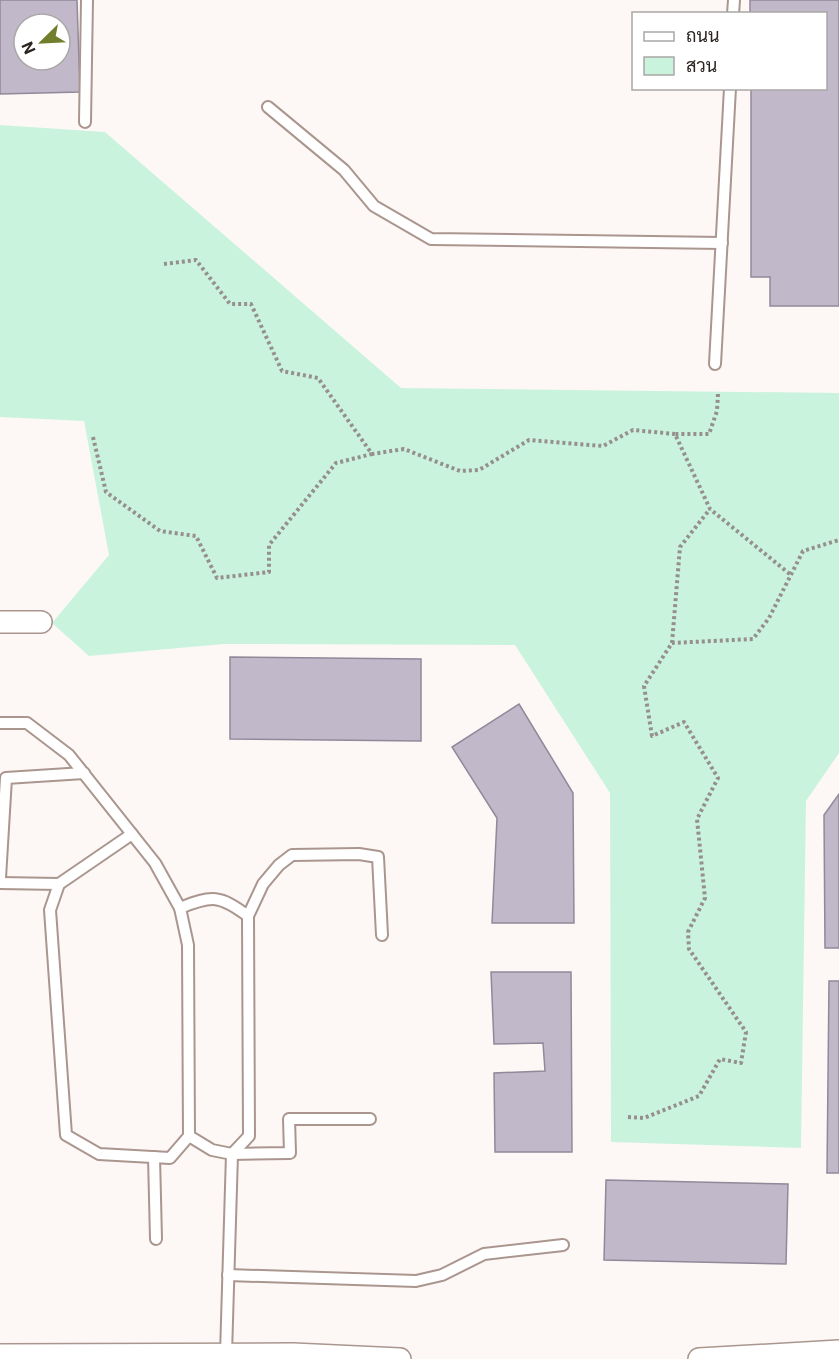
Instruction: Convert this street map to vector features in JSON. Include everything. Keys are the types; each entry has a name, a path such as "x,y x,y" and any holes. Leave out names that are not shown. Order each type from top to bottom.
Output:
{"street":[{"path":"0,622 41,622"},
{"path":"699,1359 839,1351"},
{"path":"0,1355 293,1354 400,1359"}],"lane":[{"path":"85,122 87,0"},
{"path":"715,364 730,90"},
{"path":"268,107 344,170 374,206 431,239 722,243"},
{"path":"0,723 27,723 69,755 156,863 180,908 188,945 189,1136 170,1158 99,1154 66,1135 50,910 58,884"},
{"path":"0,878 6,778 84,773"},
{"path":"0,883 58,884 132,834"},
{"path":"226,1354 232,1154 249,1136 248,916 263,884 279,865 292,855 359,854 378,857 382,935"},
{"path":"180,908 205,898 231,903 248,916"},
{"path":"189,1136 212,1150 232,1154 290,1153 289,1119 370,1119"},
{"path":"154,1157 156,1239"},
{"path":"228,1275 416,1281 442,1275 484,1254 562,1245"}],"path":[{"path":"164,264 195,260 230,304 251,304 282,371 318,378 372,454"},
{"path":"93,437 106,492 160,531 196,536 217,578 269,572 269,545 336,463 404,449 460,471 479,470 529,440 603,446 633,430 709,434 717,411 718,394"},
{"path":"675,434 710,509 791,575"},
{"path":"628,1117 644,1118 699,1096 720,1059 741,1063 746,1032 689,949 688,932 705,898 697,819 718,778 684,722 652,736 644,686 672,644 680,547 710,509"},
{"path":"672,644 753,639 769,618 803,551 839,540"}],"green space":[{"path":"0,125 105,132 401,388 839,393 839,753 806,801 801,1148 611,1142 610,793 515,645 224,644 89,656 52,623 109,555 84,421 0,417"}],"building":[{"path":"0,0 77,0 80,92 0,94"},
{"path":"750,0 839,0 839,306 770,306 770,277 751,277 751,90 827,90 827,12 750,12"},
{"path":"230,657 421,659 421,741 230,739"},
{"path":"519,704 573,793 574,923 492,923 497,818 452,747"},
{"path":"839,794 839,948 825,948 824,815"},
{"path":"491,972 571,972 572,1152 495,1152 494,1073 545,1071 543,1043 494,1044"},
{"path":"829,981 839,981 839,1173 827,1173"},
{"path":"606,1180 788,1184 786,1264 604,1260"}]}
